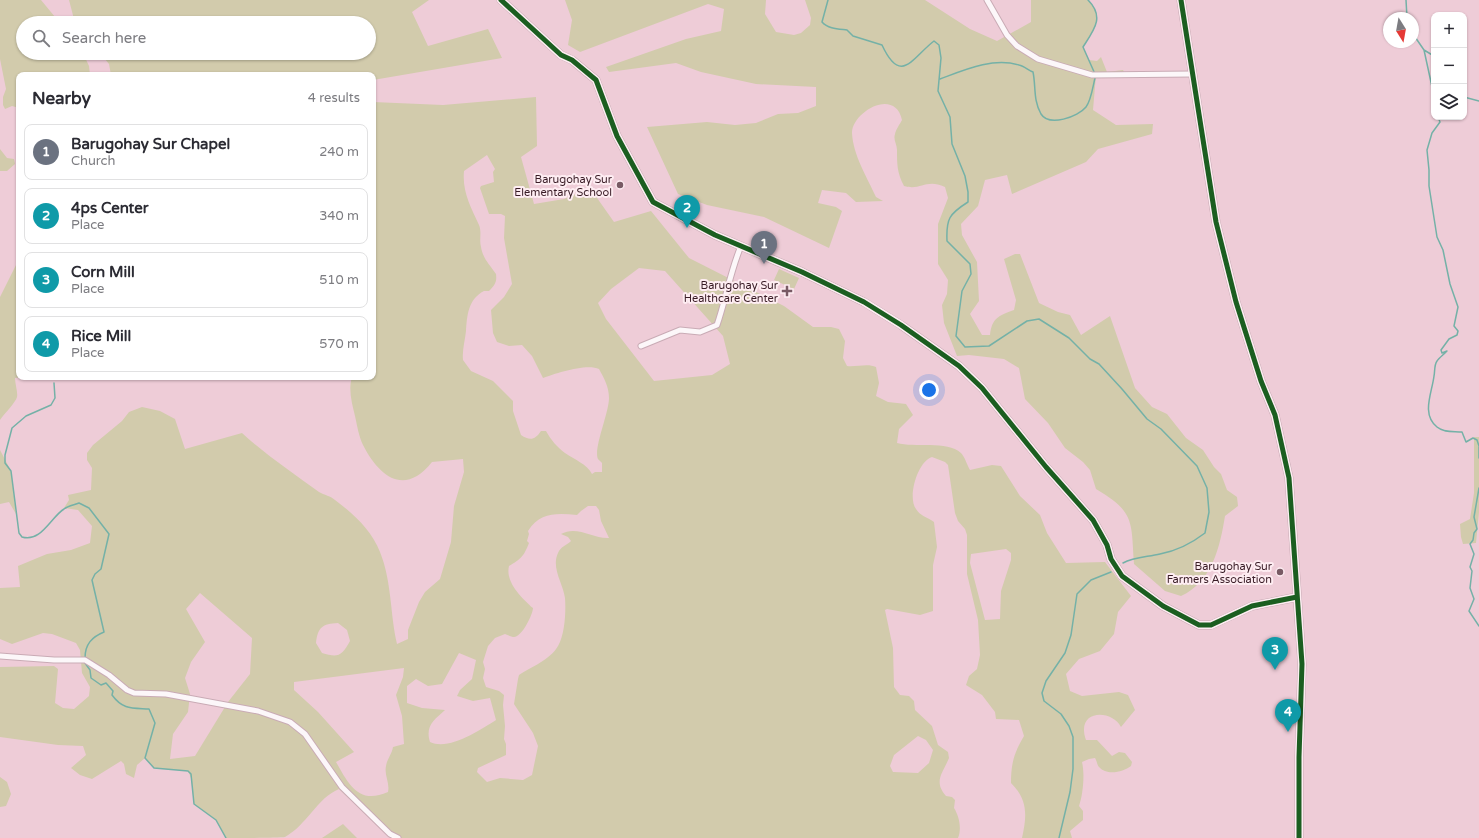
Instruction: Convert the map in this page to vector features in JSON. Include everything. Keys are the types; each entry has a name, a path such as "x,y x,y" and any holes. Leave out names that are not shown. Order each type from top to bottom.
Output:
{"street":[{"path":"501,0 561,55 572,60 596,80 617,136 653,202 715,235 802,272 864,302 901,325 959,366 982,388 1069,495 1093,520 1122,576 1163,606 1200,625 1205,626 1211,625 1252,606 1297,597"},
{"path":"987,0 1007,35 1017,46 1038,58 1092,75 1192,74"},
{"path":"1181,0 1216,222 1236,302 1261,381 1275,415 1290,478 1302,664 1299,758 1299,838"},
{"path":"641,346 680,330 700,332 717,325 727,296 729,279 740,246"},
{"path":"0,656 54,660 85,660 108,674 127,690 134,693 166,694 258,711 290,722 305,734 342,787 390,834 398,838"}],"shaded area":[{"path":"0,0 41,0 54,16 16,16 16,60 86,60 90,72 16,72 16,107 12,106 5,109 3,105 3,97 6,89 0,59"},
{"path":"69,0 429,0 412,12 428,46 488,29 502,58 376,79 376,72 110,72 109,64 106,60 376,60 376,16 73,16"},
{"path":"565,0 766,0 765,14 776,32 794,35 801,33 810,25 811,18 805,0 925,0 970,29 997,41 1031,22 1031,0 1088,0 1096,12 1097,18 1094,29 1083,47 1089,60 1097,61 1101,57 1107,72 1123,70 1126,75 1096,75 1093,110 1116,125 1153,124 1152,134 1098,149 1086,162 1012,194 1007,175 985,180 978,206 961,224 962,235 977,262 979,301 970,314 982,335 990,335 994,321 1000,316 1014,310 1016,300 1004,259 1015,254 1020,254 1039,303 1058,312 1070,315 1081,335 1110,316 1135,388 1152,407 1167,414 1186,438 1203,450 1214,467 1221,474 1227,490 1237,497 1238,506 1225,516 1220,540 1213,562 1200,582 1192,590 1181,596 1165,591 1134,564 1131,527 1124,512 1118,504 1096,489 1090,470 1083,462 1065,448 1048,423 1025,399 1019,368 1004,359 969,355 957,356 944,323 942,305 947,294 948,280 938,264 938,224 948,198 945,187 938,185 928,184 915,187 904,186 897,164 897,148 894,138 896,130 902,120 898,110 891,105 883,104 874,106 859,117 854,125 852,133 858,158 876,197 883,201 856,202 846,193 822,190 818,203 836,207 842,211 829,248 764,217 707,205 678,194 647,127 707,122 735,125 756,123 778,114 798,113 816,106 816,87 756,84 701,72 676,63 609,72 606,67 686,39 721,31 724,9 708,4 580,52 568,45 572,20"},
{"path":"536,97 537,146 521,157 534,204 564,199 590,188 614,222 651,211 689,258 784,306 813,327 831,327 839,329 845,341 843,358 847,366 870,365 876,367 879,383 876,396 888,402 906,404 913,415 899,429 897,443 912,445 939,445 955,449 961,453 970,470 992,465 1001,466 1020,496 1040,515 1047,533 1066,563 1105,562 1131,596 1118,612 1114,634 1100,651 1079,659 1066,674 1070,691 1082,696 1119,692 1128,695 1135,710 1121,727 1110,717 1096,715 1086,722 1084,730 1086,740 1097,740 1112,756 1119,752 1125,753 1132,762 1131,766 1128,768 1111,772 1102,770 1095,758 1082,762 1083,784 1079,806 1083,811 1083,820 1070,831 1072,838 1022,838 1025,823 1025,809 1021,796 1011,783 1014,758 1024,736 1019,720 996,719 995,712 982,695 966,685 969,676 977,669 980,655 978,620 967,574 967,535 955,513 948,465 945,462 932,457 922,465 918,472 913,488 913,496 916,509 922,515 934,522 937,547 933,565 933,611 920,615 887,609 885,610 893,648 894,687 900,695 909,696 914,701 915,710 932,726 938,745 948,752 949,758 940,777 940,786 946,796 952,797 955,800 954,808 959,818 960,826 958,838 391,838 339,789 324,799 300,826 285,837 226,838 216,820 194,804 191,778 188,771 154,768 145,758 137,765 134,778 126,774 124,764 121,761 92,779 80,775 71,768 86,755 83,746 58,745 0,737 0,667 54,666 58,669 55,703 63,708 74,709 89,696 90,687 82,673 80,650 76,643 52,634 43,633 12,644 0,639 0,588 20,587 18,566 47,554 71,550 90,543 92,526 78,510 64,508 69,500 68,495 91,490 92,468 87,460 87,453 93,445 122,421 129,412 142,407 160,411 175,419 185,449 242,433 260,449 290,471 349,511 362,523 377,544 384,563 389,586 397,644 408,639 408,630 419,602 425,592 440,579 451,542 454,506 464,472 463,459 432,462 422,472 412,478 403,480 394,479 385,474 370,457 358,431 350,392 351,380 376,380 376,102 443,105","holes":["487,155 495,169 493,172 494,182 481,186 480,188 489,214 501,214 505,216 504,238 512,284 504,297 491,310 493,333 497,342 509,346 522,345 532,356 543,378 571,369 587,367 599,369 608,390 609,398 597,454 598,459 602,463 602,472 595,472 592,474 584,465 559,448 546,431 541,431 532,439 521,435 513,411 513,401 493,381 471,371 463,360 463,349 469,308 479,294 484,291 489,291 496,281 496,274 483,255 480,244 480,228 464,186 464,171","639,268 665,271 723,336 730,364 712,375 654,381 606,319 598,303 611,289","588,506 596,506 599,510 601,521 609,538 597,537 573,531 561,534 568,537 571,541 560,549 556,559 557,570 565,598 564,629 555,651 540,663 519,675 514,704 533,733 538,746 532,775 523,780 500,778 487,782 477,772 478,768 506,755 506,744 504,739 504,695 499,691 486,687 483,678 485,669 483,662 488,646 495,638 505,634 514,637 517,636 524,629 533,611 533,608 520,595 512,584 508,572 509,566 524,554 529,543 527,541 529,534 528,531 538,520 556,514 577,515","1006,549 1011,553 1011,560 1001,591 1000,619 985,620 970,563 971,554","200,593 252,638 250,674 228,702 195,756 170,759 173,734 188,712 190,694 185,678 191,662 205,642 186,609","338,623 347,630 350,641 342,653 336,655 322,653 316,643 318,633 322,627 328,624","459,653 476,660 472,679 460,690 457,696 473,701 490,698 496,720 473,734 455,742 446,744 430,742 430,727 434,720 445,710 422,708 407,703 407,686 416,679 428,686 442,684","404,668 403,677 396,695 402,716 404,744 393,747 387,763 386,773 388,792 369,796 362,794 351,785 336,762 354,752 318,712 294,690 294,682","918,736 926,740 933,750 929,763 918,773 893,772 890,766 894,755"]},
{"path":"0,149 7,158 14,159 15,164 7,171 0,171"},
{"path":"16,265 15,378 17,397 0,420 0,297"},
{"path":"779,269 799,278 794,289 774,280"},
{"path":"1474,437 1479,437 1479,512 1476,543 1463,544 1460,524 1470,519 1474,493"},
{"path":"0,450 11,471 16,514 9,502 0,504"},
{"path":"0,777 7,782 11,794 6,806 0,807"},
{"path":"343,824 357,838 322,838"}],"waterway":[{"path":"828,0 822,22 824,24 837,29 847,30 853,36 882,45 895,64 901,66 907,65 934,41 939,45 941,58 938,91 950,117 952,144 965,176 968,192 968,202 953,214 947,227 947,241 970,264 971,274 962,291 956,336 965,347 989,346 1027,321 1039,319 1069,338 1090,359 1099,364 1147,419 1161,429 1197,466 1207,488 1209,512 1205,533 1178,549 1136,558 1123,563"},
{"path":"1088,0 1093,6 1097,18 1094,29 1083,47 1095,74"},
{"path":"1406,0 1407,12"},
{"path":"1419,43 1424,50 1431,84"},
{"path":"1424,50 1431,54"},
{"path":"940,79 989,64 1009,63 1021,66 1033,72 1037,104 1041,114 1050,120 1057,120 1077,114 1086,107 1091,97 1095,78"},
{"path":"1467,98 1479,101"},
{"path":"1439,120 1440,122 1432,133 1427,150 1429,186 1437,237 1443,250 1450,284 1458,307 1454,326 1458,331 1457,335 1449,339 1441,350 1442,353 1447,351"},
{"path":"1446,352 1435,364 1428,410 1432,422 1440,429 1462,432 1466,442 1473,438 1477,440 1479,446"},
{"path":"54,383 55,398 51,405 26,416 12,428 5,455 5,463 11,471 19,533 22,537 29,538 35,536 40,533 64,509 79,503 89,508 109,534 101,569 95,574 92,580 104,632 96,636 90,642 86,649 85,658"},
{"path":"1479,447 1479,458"},
{"path":"1479,488 1474,517 1477,529 1470,544 1474,554 1470,567 1472,571 1470,588 1474,599 1469,611 1479,626"},
{"path":"1059,838 1070,792 1073,769 1073,737 1069,726 1061,714 1044,701 1042,693 1046,681 1065,653 1071,635 1077,594 1091,580 1111,572"},
{"path":"85,663 90,670 91,678 101,685 106,683 113,691 112,695 124,706 149,709 155,723 145,758 154,768 188,771 191,774 194,804 216,820 226,838"}],"cycle path":[{"path":"501,0 561,55 572,60 596,80 617,136 653,202 715,235 802,272 864,302 901,325 959,366 982,388 1046,467 1093,520 1107,545 1111,559 1122,576 1163,606 1199,625 1211,625 1252,606 1297,597"},
{"path":"1181,0 1216,222 1236,302 1261,381 1275,415 1289,478 1302,664 1299,757 1299,838"}],"place":[{"name":"Barugohay Sur Elementary School","path":"620,185"},
{"name":"4ps Center","path":"687,228"},
{"name":"Barugohay Sur Chapel","path":"764,264"},
{"name":"Barugohay Sur Healthcare Center","path":"787,291"},
{"name":"Barugohay Sur Farmers Association","path":"1280,572"},
{"name":"Corn Mill","path":"1275,670"},
{"name":"Rice Mill","path":"1288,732"}]}
